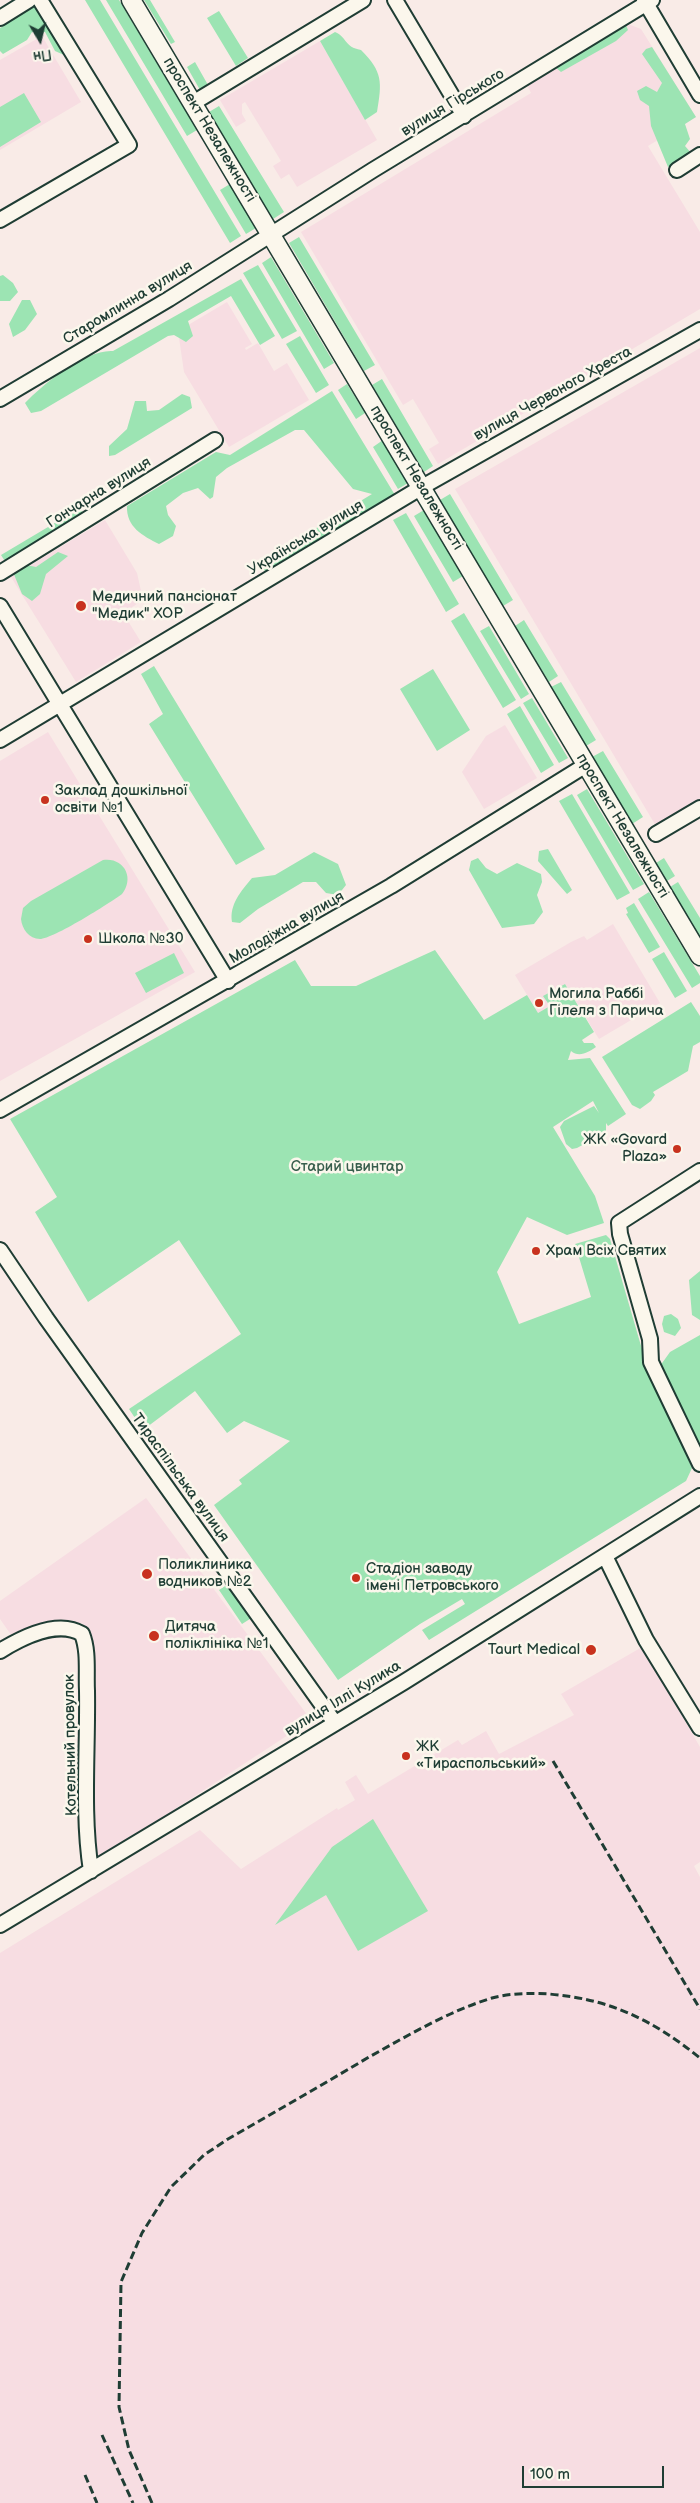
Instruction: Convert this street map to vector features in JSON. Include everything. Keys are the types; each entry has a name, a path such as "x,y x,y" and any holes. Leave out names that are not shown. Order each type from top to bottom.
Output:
{"main road":[{"name":"проспект Незалежності","path":"131,0 700,956"}],"street":[{"path":"0,18 29,0"},
{"path":"0,220 129,145 40,0"},
{"path":"193,104 363,0"},
{"path":"395,0 464,116"},
{"path":"647,1 700,95"},
{"name":"вулиця Гірського","path":"271,234 647,1"},
{"path":"677,170 700,155"},
{"name":"Старомлинна вулиця","path":"0,398 160,304 271,234"},
{"name":"вулиця Червоного Хреста","path":"422,487 700,330"},
{"name":"Гончарна вулиця","path":"0,573 215,440"},
{"name":"Українська вулиця","path":"0,740 422,487"},
{"path":"0,606 228,981"},
{"name":"Молодіжна вулиця","path":"0,1110 391,886 586,765"},
{"path":"656,834 700,808"},
{"path":"700,1171 619,1222 620,1234 650,1338 652,1362 700,1464"},
{"name":"Тираспільська вулиця","path":"0,1250 46,1318 335,1723"},
{"name":"вулиця Іллі Кулика","path":"0,1925 335,1723 700,1496"},
{"path":"606,1556 639,1627 700,1728"},
{"name":"Котельний провулок","path":"0,1651 32,1635 48,1631 68,1629 82,1634 86,1648 88,1849 91,1871"}],"shaded area":[{"path":"625,23 641,29 696,117 648,146 700,232 700,309 438,464 429,449 439,443 413,399 403,405 301,232 531,93 527,85"},
{"path":"42,36 81,102 0,150 0,60"},
{"path":"320,41 377,140 297,187 289,174 281,179 273,166 281,161 245,102 242,104 242,114 246,121 236,127 220,100"},
{"path":"227,302 252,344 245,348 246,350 258,343 274,371 287,363 309,400 229,447 184,372 178,331"},
{"path":"700,348 700,801 656,826 455,489"},
{"name":"Медичний пансіонат \"Медик\" ХОР","path":"105,520 137,573 143,600 123,613 141,642 76,682 11,577"},
{"path":"505,725 537,778 484,809 462,772 486,736"},
{"name":"Школа №30","path":"48,732 195,972 0,1081 0,761"},
{"path":"613,924 660,1003 599,1039 565,984 544,996 550,1006 538,1013 515,975 571,942 584,936 587,940"},
{"path":"146,1498 311,1720 97,1860 89,1633 82,1623 49,1625 14,1639 0,1619 0,1601"},
{"path":"642,1647 700,1747 700,1862 694,1866 700,1877 700,2503 0,2503 0,1953 200,1830 241,1869 337,1808 338,1810 355,1800 345,1782 356,1775 368,1794 458,1740 462,1745 486,1731 499,1754 574,1715 561,1694"}],"green space":[{"path":"85,0 100,0 241,236 230,243"},
{"path":"106,0 119,0 197,130 187,136"},
{"path":"144,0 150,0 175,42 171,44"},
{"path":"38,3 67,47 64,55 55,51 45,32 32,32 27,40 3,54 0,51 0,28"},
{"path":"219,11 248,58 236,66 207,18"},
{"path":"625,23 628,30 616,41 561,72 555,67"},
{"path":"335,32 342,36 351,47 361,50 377,71 380,93 377,112 365,120 320,41"},
{"path":"652,47 696,117 685,124 690,139 685,146 692,154 689,160 668,167 651,126 649,106 640,100 637,91 646,86 657,92 662,83 642,54 646,49"},
{"path":"195,62 208,85 200,90 187,67"},
{"path":"24,93 41,122 0,147 0,107"},
{"path":"219,106 284,212 273,219 209,112"},
{"path":"230,184 256,228 246,234 220,190"},
{"path":"299,237 375,365 364,371 289,243"},
{"path":"271,257 334,363 324,369 262,263"},
{"path":"258,265 297,331 282,339 243,273"},
{"path":"3,275 13,283 18,292 10,301 0,301 0,276"},
{"path":"241,279 275,336 260,345 231,296 188,321 193,336 186,342 174,335 168,336 41,411 31,413 25,403 66,369 90,356 113,351"},
{"path":"22,300 30,300 37,314 25,330 13,337 9,324"},
{"path":"300,336 329,385 316,393 286,344"},
{"path":"382,379 433,466 424,472 372,385"},
{"path":"347,384 365,413 356,419 338,390"},
{"path":"332,391 395,495 267,572 262,569 259,563 372,494 353,489 304,430 295,430 227,468 216,477 213,497 210,499 198,488 183,493 166,506 168,515 176,526 173,536 159,544 147,538 132,525 127,513 127,506 216,452 230,455"},
{"path":"182,394 190,397 192,408 115,455 109,456 109,446 127,429 135,401 146,401 147,411 159,410"},
{"path":"383,440 408,483 398,489 373,447"},
{"path":"450,494 513,600 503,606 440,500"},
{"path":"80,508 84,515 6,563 1,555"},
{"path":"424,510 463,576 453,582 414,516"},
{"path":"406,513 459,604 446,612 393,520"},
{"path":"58,552 68,556 46,574 40,594 32,601 22,594 13,572 26,565 36,567"},
{"path":"464,613 516,700 503,708 451,621"},
{"path":"524,620 558,676 549,682 515,626"},
{"path":"489,626 529,694 521,699 480,631"},
{"path":"154,666 265,849 236,865 149,724 163,714 141,674"},
{"path":"433,669 470,730 437,751 400,689"},
{"path":"561,682 596,740 586,746 551,687"},
{"path":"532,698 568,758 559,763 523,703"},
{"path":"520,706 554,765 541,773 507,714"},
{"path":"603,751 643,817 632,824 592,757"},
{"path":"587,789 644,884 633,890 577,795"},
{"path":"572,794 630,893 617,900 559,801"},
{"path":"548,849 572,890 567,894 538,861 539,851"},
{"path":"314,852 338,864 346,885 338,895 326,893 316,882 303,882 258,909 240,923 232,922 234,904 252,878 275,875"},
{"path":"478,858 486,868 497,874 517,863 541,874 542,882 537,895 543,912 534,924 502,928 469,870 471,861"},
{"path":"664,858 675,876 667,881 656,863"},
{"path":"103,860 117,862 125,870 127,882 122,894 57,933 36,939 27,933 21,919 23,908 31,901"},
{"path":"678,882 700,918 700,937 670,887"},
{"path":"649,892 700,976 700,983 692,988 638,899"},
{"path":"634,903 660,947 649,953 626,914 628,913 626,908"},
{"name":"Старий цвинтар","path":"435,950 484,1020 527,995 538,1013 550,1006 543,996 565,984 594,1032 582,1040 584,1043 593,1043 596,1047 581,1054 571,1051 568,1060 590,1058 626,1114 608,1126 606,1123 606,1132 572,1149 566,1144 560,1127 564,1121 594,1106 599,1113 593,1101 553,1127 595,1196 604,1223 567,1235 527,1217 497,1272 519,1324 591,1297 575,1244 606,1235 610,1239 646,1363 692,1468 686,1481 429,1640 422,1630 465,1604 462,1599 420,1624 338,1680 214,1505 242,1484 239,1480 290,1441 244,1421 227,1433 195,1391 143,1430 129,1409 241,1334 179,1240 88,1302 35,1212 57,1197 10,1119 295,960 311,986 356,986"},
{"path":"664,952 687,991 675,998 652,959"},
{"path":"174,953 184,973 146,993 135,973"},
{"path":"691,1002 700,1016 700,1042 693,1046 688,1071 653,1092 655,1095 651,1101 640,1109 632,1105 602,1057"},
{"path":"700,1271 700,1320 692,1315 689,1280"},
{"path":"671,1314 678,1319 681,1328 675,1336 664,1332 662,1324 664,1316"},
{"path":"700,1335 700,1453 660,1366 670,1352"},
{"path":"230,1583 253,1617 242,1624 219,1590"},
{"path":"373,1819 428,1911 358,1951 326,1895 275,1925 332,1847"}],"railway":[{"path":"553,1761 700,2009"},
{"path":"152,2503 129,2450 119,2407 121,2282 142,2233 171,2187 204,2155 228,2139 414,2032 476,2003 499,1996 549,1994 611,2006 648,2022 700,2058"},
{"path":"102,2435 133,2503"},
{"path":"85,2475 97,2503"}],"place":[{"name":"Медичний пансіонат \"Медик\" ХОР","path":"81,606"},
{"name":"Заклад дошкільної освіти №1","path":"45,800"},
{"name":"Школа №30","path":"88,939"},
{"name":"Могила Раббі Гілеля з Парича","path":"539,1003"},
{"name":"ЖК «Govard Plaza»","path":"677,1149"},
{"name":"Храм Всіх Святих","path":"536,1251"},
{"name":"Поликлиника водников №2","path":"147,1574"},
{"name":"Стадіон заводу імені Петровського","path":"356,1578"},
{"name":"Дитяча поліклініка №1","path":"154,1636"},
{"name":"Taurt Medical","path":"591,1650"},
{"name":"ЖК «Тираспольський»","path":"406,1756"}]}
